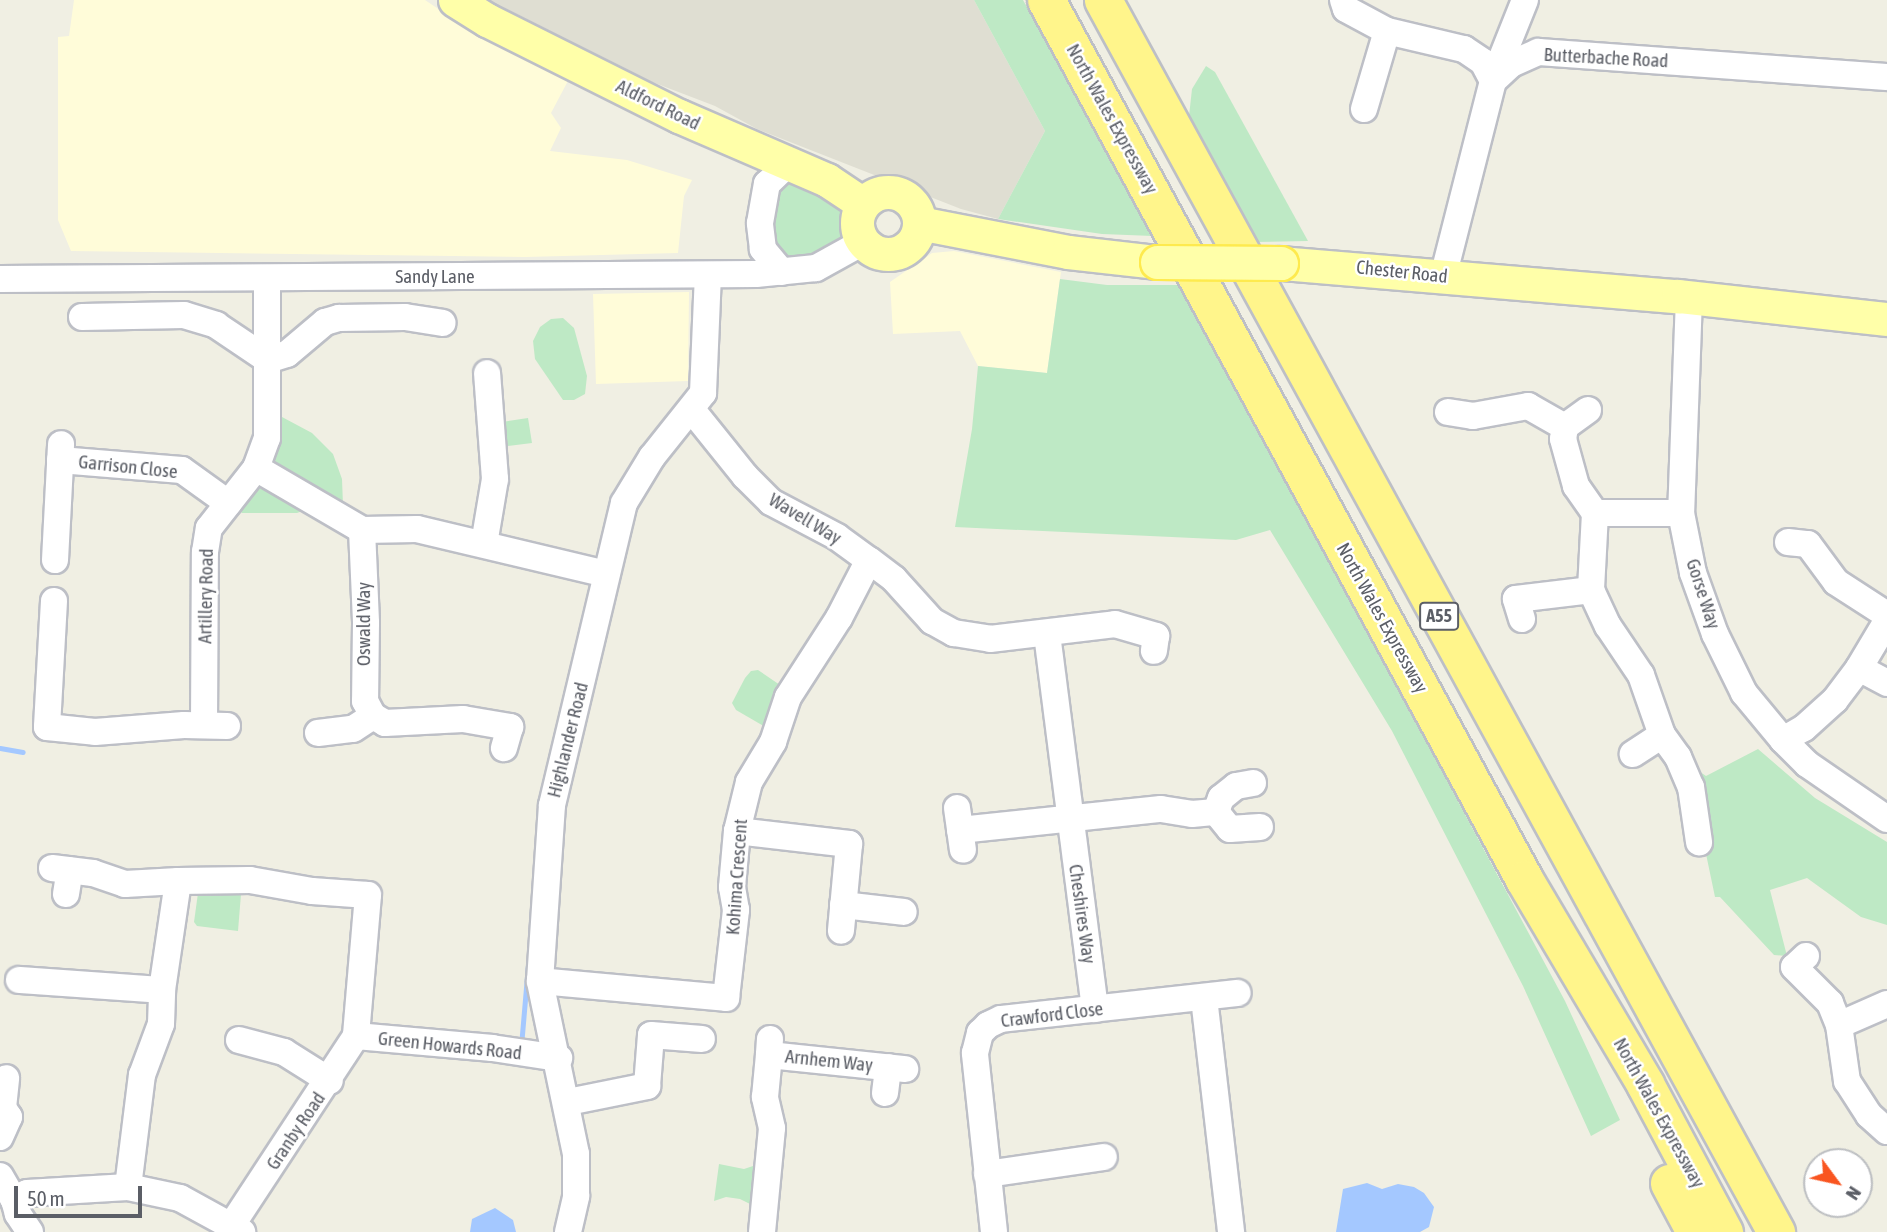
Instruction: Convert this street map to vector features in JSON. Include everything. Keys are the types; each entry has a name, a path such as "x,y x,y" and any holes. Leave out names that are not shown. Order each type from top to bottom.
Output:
{"highway":[{"name":"North Wales Expressway","path":"1046,0 1524,879 1645,1084 1724,1232"},
{"name":"A55","path":"1103,0 1776,1232"},
{"path":"1524,879 1581,1011 1695,1232"}],"main road":[{"name":"Aldford Road","path":"455,0 487,20 667,110 827,180 863,204"},
{"path":"883,192 899,194 911,203 919,223 914,240 893,254 876,252 863,242 857,227 863,204 883,192"},
{"name":"Chester Road","path":"919,223 1068,251 1157,262 1281,263 1689,298 1887,319"}],"street":[{"path":"1342,0 1346,9 1363,21 1387,31 1464,49 1483,62 1493,81"},
{"path":"1443,277 1493,81 1525,0"},
{"path":"1364,109 1387,31"},
{"name":"Butterbache Road","path":"1493,81 1511,64 1538,52 1887,77"},
{"path":"782,272 763,249 760,223 768,184 789,163"},
{"name":"Sandy Lane","path":"0,279 267,279 782,272 816,268 863,242"},
{"name":"Highlander Road","path":"568,1232 576,1196 576,1154 559,1058 540,981 552,806 624,503 652,457 704,393 708,275"},
{"name":"Artillery Road","path":"54,601 45,737 215,725 205,552 209,528 257,468 267,438 267,279"},
{"name":"Gorse Way","path":"1689,298 1681,513 1693,573 1715,634 1744,693 1783,740 1807,764 1887,819"},
{"path":"82,317 184,315 216,325 268,360 287,354 325,322 339,318 405,317 443,323"},
{"path":"484,544 495,479 486,373"},
{"path":"1463,421 1528,406 1565,427"},
{"name":"Wavell Way","path":"692,410 745,476 771,502 837,537 869,560"},
{"path":"1565,427 1588,410"},
{"path":"1565,427 1566,453 1576,486 1595,513 1591,590 1608,626 1641,675 1662,735 1678,757 1691,788 1699,842"},
{"name":"Garrison Close","path":"55,560 60,452 182,470 228,503"},
{"path":"257,468 362,530 416,529 606,574"},
{"path":"1595,513 1681,513"},
{"name":"Oswald Way","path":"362,530 366,623 365,701 373,716"},
{"path":"1806,538 1836,582 1887,615"},
{"path":"869,560 894,579 932,621 954,633 990,639 1115,624 1160,636"},
{"name":"Kohima Crescent","path":"540,981 739,998 736,910 732,887 737,831 749,782 773,742 788,696 839,618 869,560"},
{"path":"1515,603 1591,590"},
{"path":"1783,740 1804,728 1835,700 1859,668 1887,621"},
{"name":"Cheshires Way","path":"1047,634 1068,818 1095,1009"},
{"path":"1859,668 1887,684"},
{"path":"318,733 353,729 373,716 385,723 463,719 510,728"},
{"path":"1633,754 1662,735"},
{"path":"1216,812 1221,798 1228,792 1236,786 1253,783"},
{"path":"960,829 1161,809 1192,814 1216,812"},
{"path":"1216,812 1230,829 1260,827"},
{"path":"737,831 851,833 842,918 904,912"},
{"name":"Green Howards Road","path":"63,877 93,873 125,884 250,880 312,891 370,883 356,1036 492,1048 559,1058"},
{"path":"128,1187 142,1075 161,1024 162,990 178,881"},
{"path":"1791,961 1830,1003 1839,1025 1847,1081 1868,1115 1887,1131"},
{"path":"19,980 162,990"},
{"name":"Crawford Close","path":"994,1232 975,1053 980,1033 988,1025 1002,1019 1238,993"},
{"path":"1203,998 1231,1232"},
{"path":"1839,1025 1887,1003"},
{"path":"568,1102 647,1086 651,1035 702,1039"},
{"name":"Granby Road","path":"14,1200 27,1193 128,1187 180,1198 237,1229 356,1036"},
{"path":"249,1046 284,1052 330,1081"},
{"name":"Arnhem Way","path":"762,1232 772,1128 765,1097 769,1046 897,1068 885,1093"},
{"path":"0,1137 9,1117 3,1108 6,1078"},
{"path":"987,1174 1104,1157"},
{"path":"0,1176 30,1232"}],"shaded area":[{"path":"74,0 425,0 474,33 569,79 551,113 561,128 550,151 627,160 692,180 684,196 678,253 525,257 71,251 58,220 58,37 69,36"},
{"path":"480,0 974,0 1045,131 998,219 961,209 757,129 715,106 574,52"},
{"path":"954,251 1061,272 1047,373 978,366 960,331 893,334 890,282 932,253"},
{"path":"689,292 688,381 596,384 593,294"}],"green space":[{"path":"974,0 1023,0 1153,236 1102,234 998,219 1045,131"},
{"path":"1206,66 1215,72 1308,241 1254,242 1188,125 1192,89"},
{"path":"780,180 800,180 847,211 848,233 839,244 809,260 779,259 765,226"},
{"path":"1060,279 1107,285 1187,285 1256,424 1565,1001 1620,1120 1591,1136 1523,986 1392,731 1270,530 1236,540 955,527 972,429 978,366 1047,373"},
{"path":"563,318 574,328 587,376 585,394 574,400 563,400 535,359 533,341 540,327 551,319"},
{"path":"282,417 312,433 333,454 342,479 343,505 275,462 274,454 279,444"},
{"path":"528,418 532,443 507,446 502,422"},
{"path":"264,487 305,510 297,513 242,513 239,510 255,491"},
{"path":"758,670 780,685 767,728 736,710 732,703 745,678 751,671"},
{"path":"1758,749 1815,798 1887,842 1887,925 1861,917 1807,878 1770,890 1787,956 1774,955 1720,897 1715,897 1687,763 1706,776"},
{"path":"198,893 241,894 238,931 197,926 194,922"},
{"path":"719,1164 744,1169 756,1165 752,1205 740,1199 726,1197 714,1201"}],"water":[{"path":"1367,1183 1382,1189 1398,1184 1414,1187 1424,1193 1434,1207 1429,1227 1420,1232 1336,1232 1343,1189"},
{"path":"495,1208 513,1220 516,1232 470,1232 472,1219"}],"waterway":[{"path":"0,748 23,752"},
{"path":"521,1046 528,965"}]}
